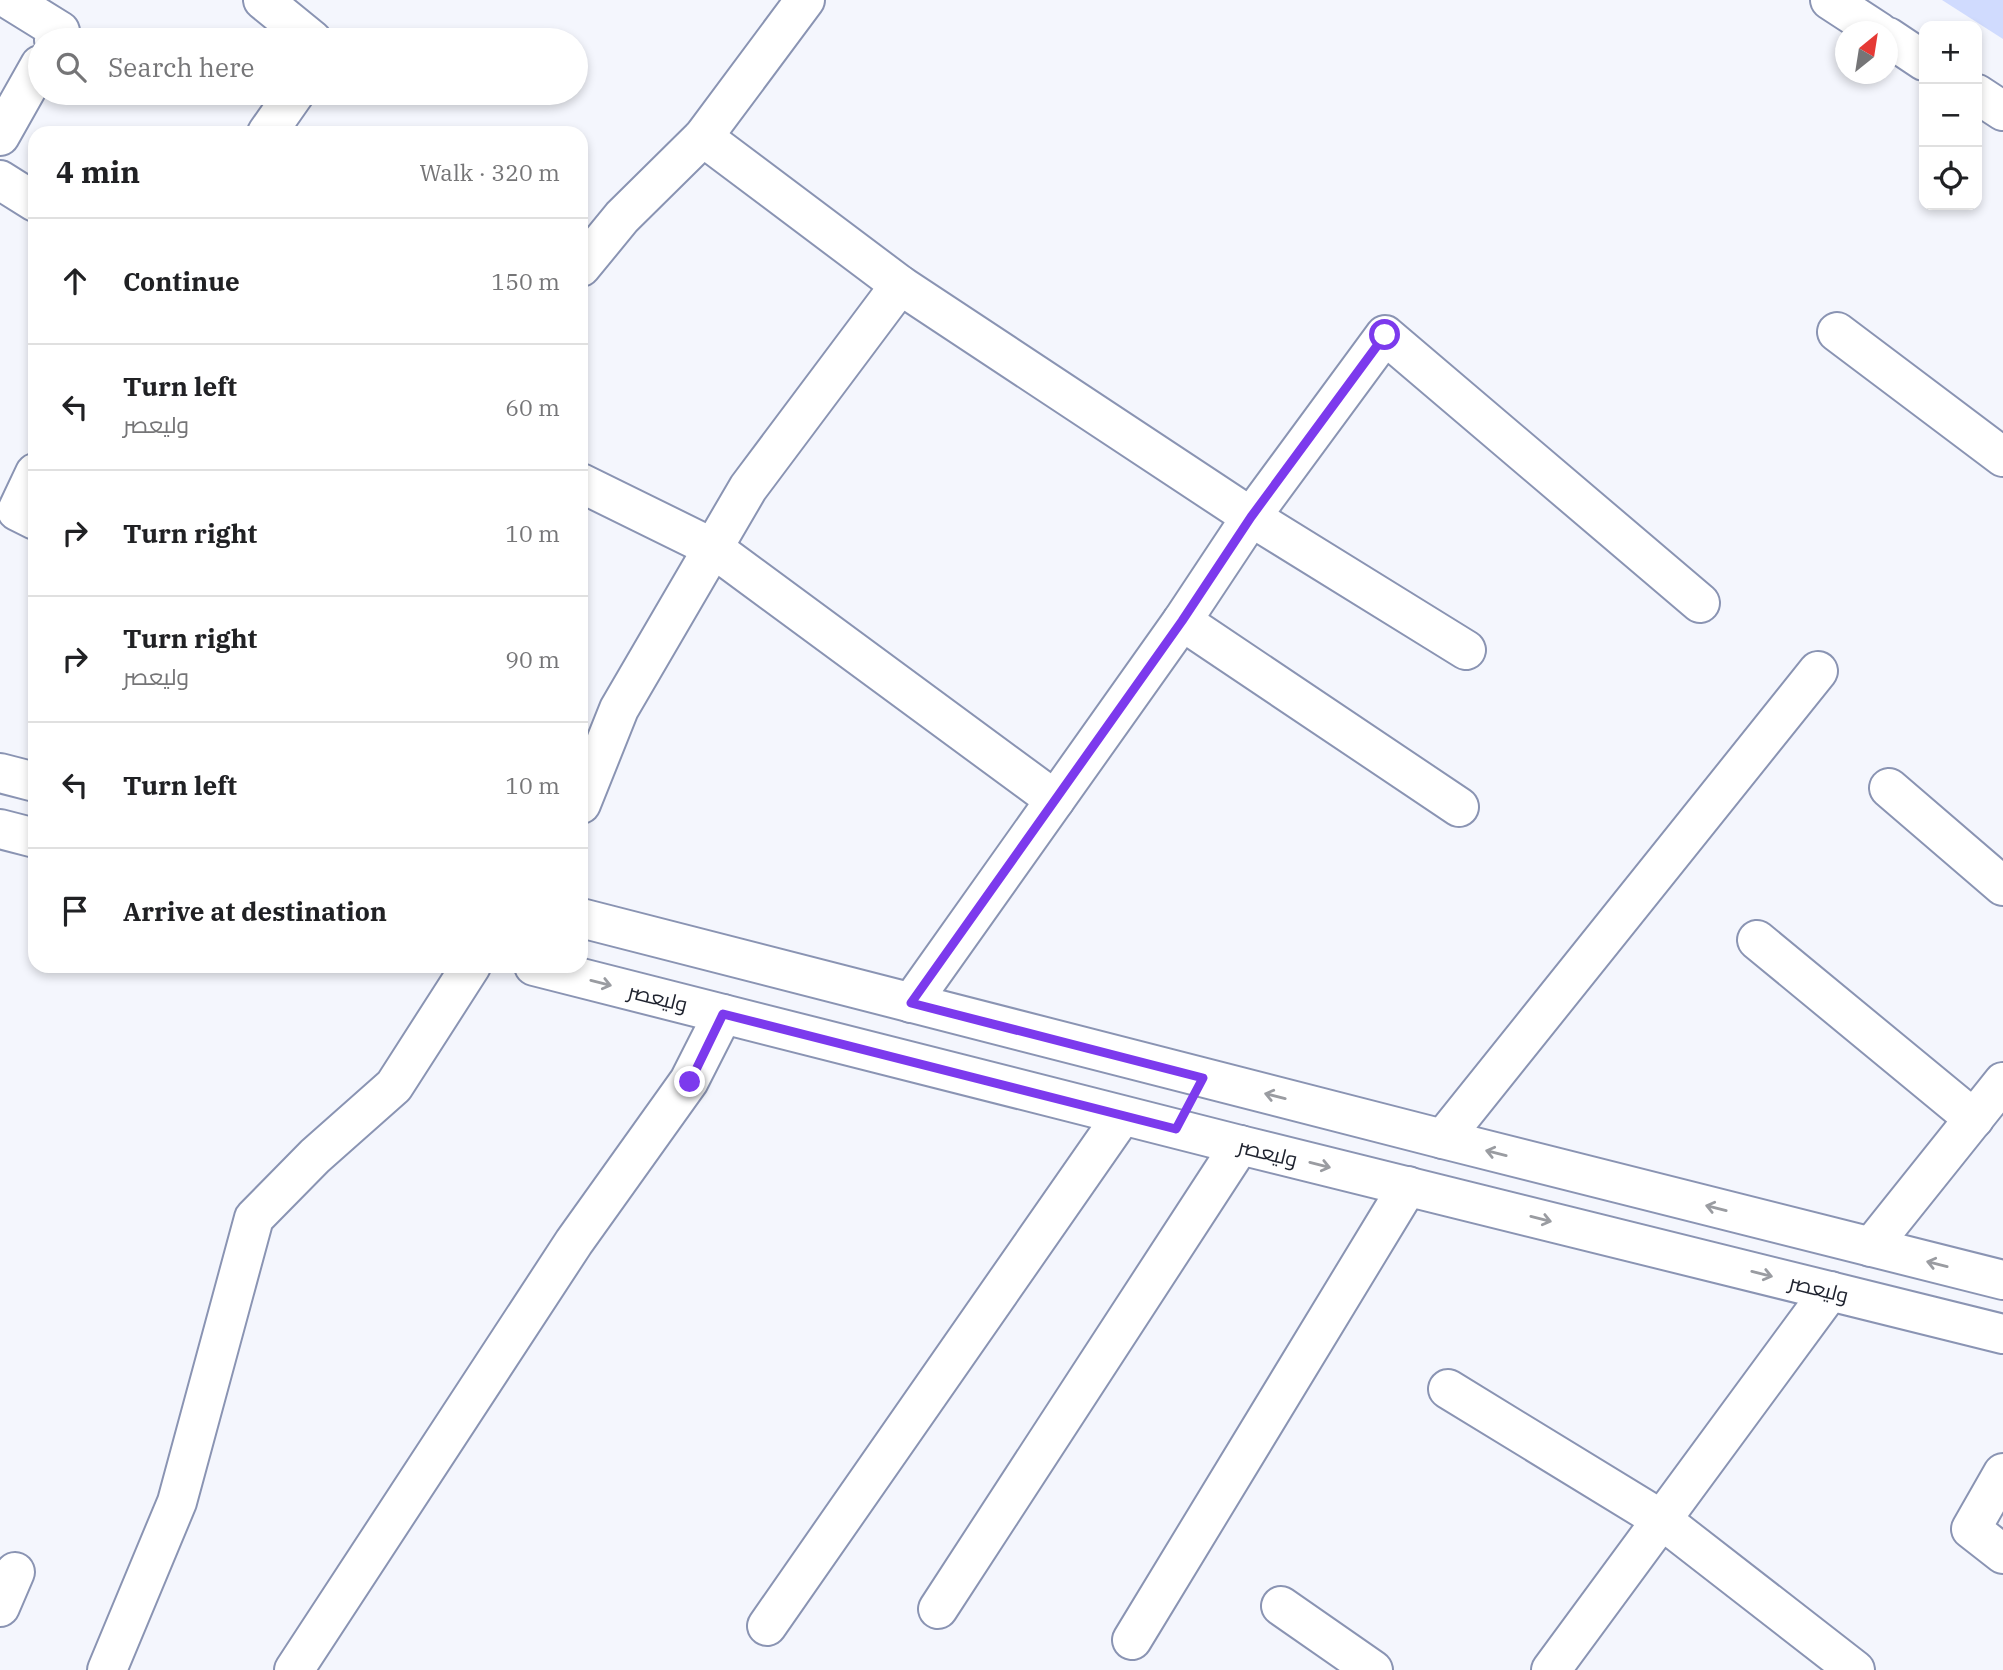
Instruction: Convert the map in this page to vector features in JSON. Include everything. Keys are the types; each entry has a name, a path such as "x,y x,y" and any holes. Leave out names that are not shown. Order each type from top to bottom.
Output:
{"street":[{"path":"10,0 55,28"},
{"path":"263,0 297,28"},
{"path":"1830,0 1862,21"},
{"path":"588,258 622,217 703,137 790,6"},
{"path":"1898,44 1919,58"},
{"path":"0,136 28,86"},
{"path":"1982,97 2003,111"},
{"path":"272,126 287,105"},
{"path":"703,137 900,285 1251,517 1466,650"},
{"path":"0,180 28,198"},
{"path":"588,786 619,709 748,488 900,285"},
{"path":"1837,332 2003,457"},
{"path":"911,1003 1182,621 1251,517 1385,335 1700,603"},
{"path":"588,486 713,548 1055,800"},
{"path":"28,489 18,511 28,516"},
{"path":"1182,621 1459,807"},
{"path":"1443,1139 1818,671"},
{"path":"0,773 28,780"},
{"path":"1889,788 2003,886"},
{"path":"0,829 28,836"},
{"path":"588,920 2003,1280"},
{"path":"1757,940 1974,1119"},
{"path":"107,1670 177,1502 254,1218 314,1156 394,1086 467,973"},
{"name":"ولیعصر","path":"562,973 2003,1334"},
{"path":"294,1670 574,1242 690,1082 723,1014"},
{"path":"1176,1129 1203,1078"},
{"path":"1871,1247 2003,1082"},
{"path":"767,1626 1122,1115"},
{"path":"937,1609 1240,1145"},
{"path":"1132,1640 1408,1186"},
{"path":"1552,1670 1830,1291"},
{"path":"1448,1388 1662,1520 1855,1670"},
{"path":"2003,1473 1971,1530 2003,1554"},
{"path":"0,1607 15,1572"},
{"path":"1281,1606 1373,1670"}],"shaded area":[{"path":"1942,0 2003,0 2003,39 1982,26 1982,21 1975,21"}],"route":[{"path":"690,1082 723,1014 1176,1129 1203,1078 911,1003 1182,621 1251,517 1385,335"}]}
